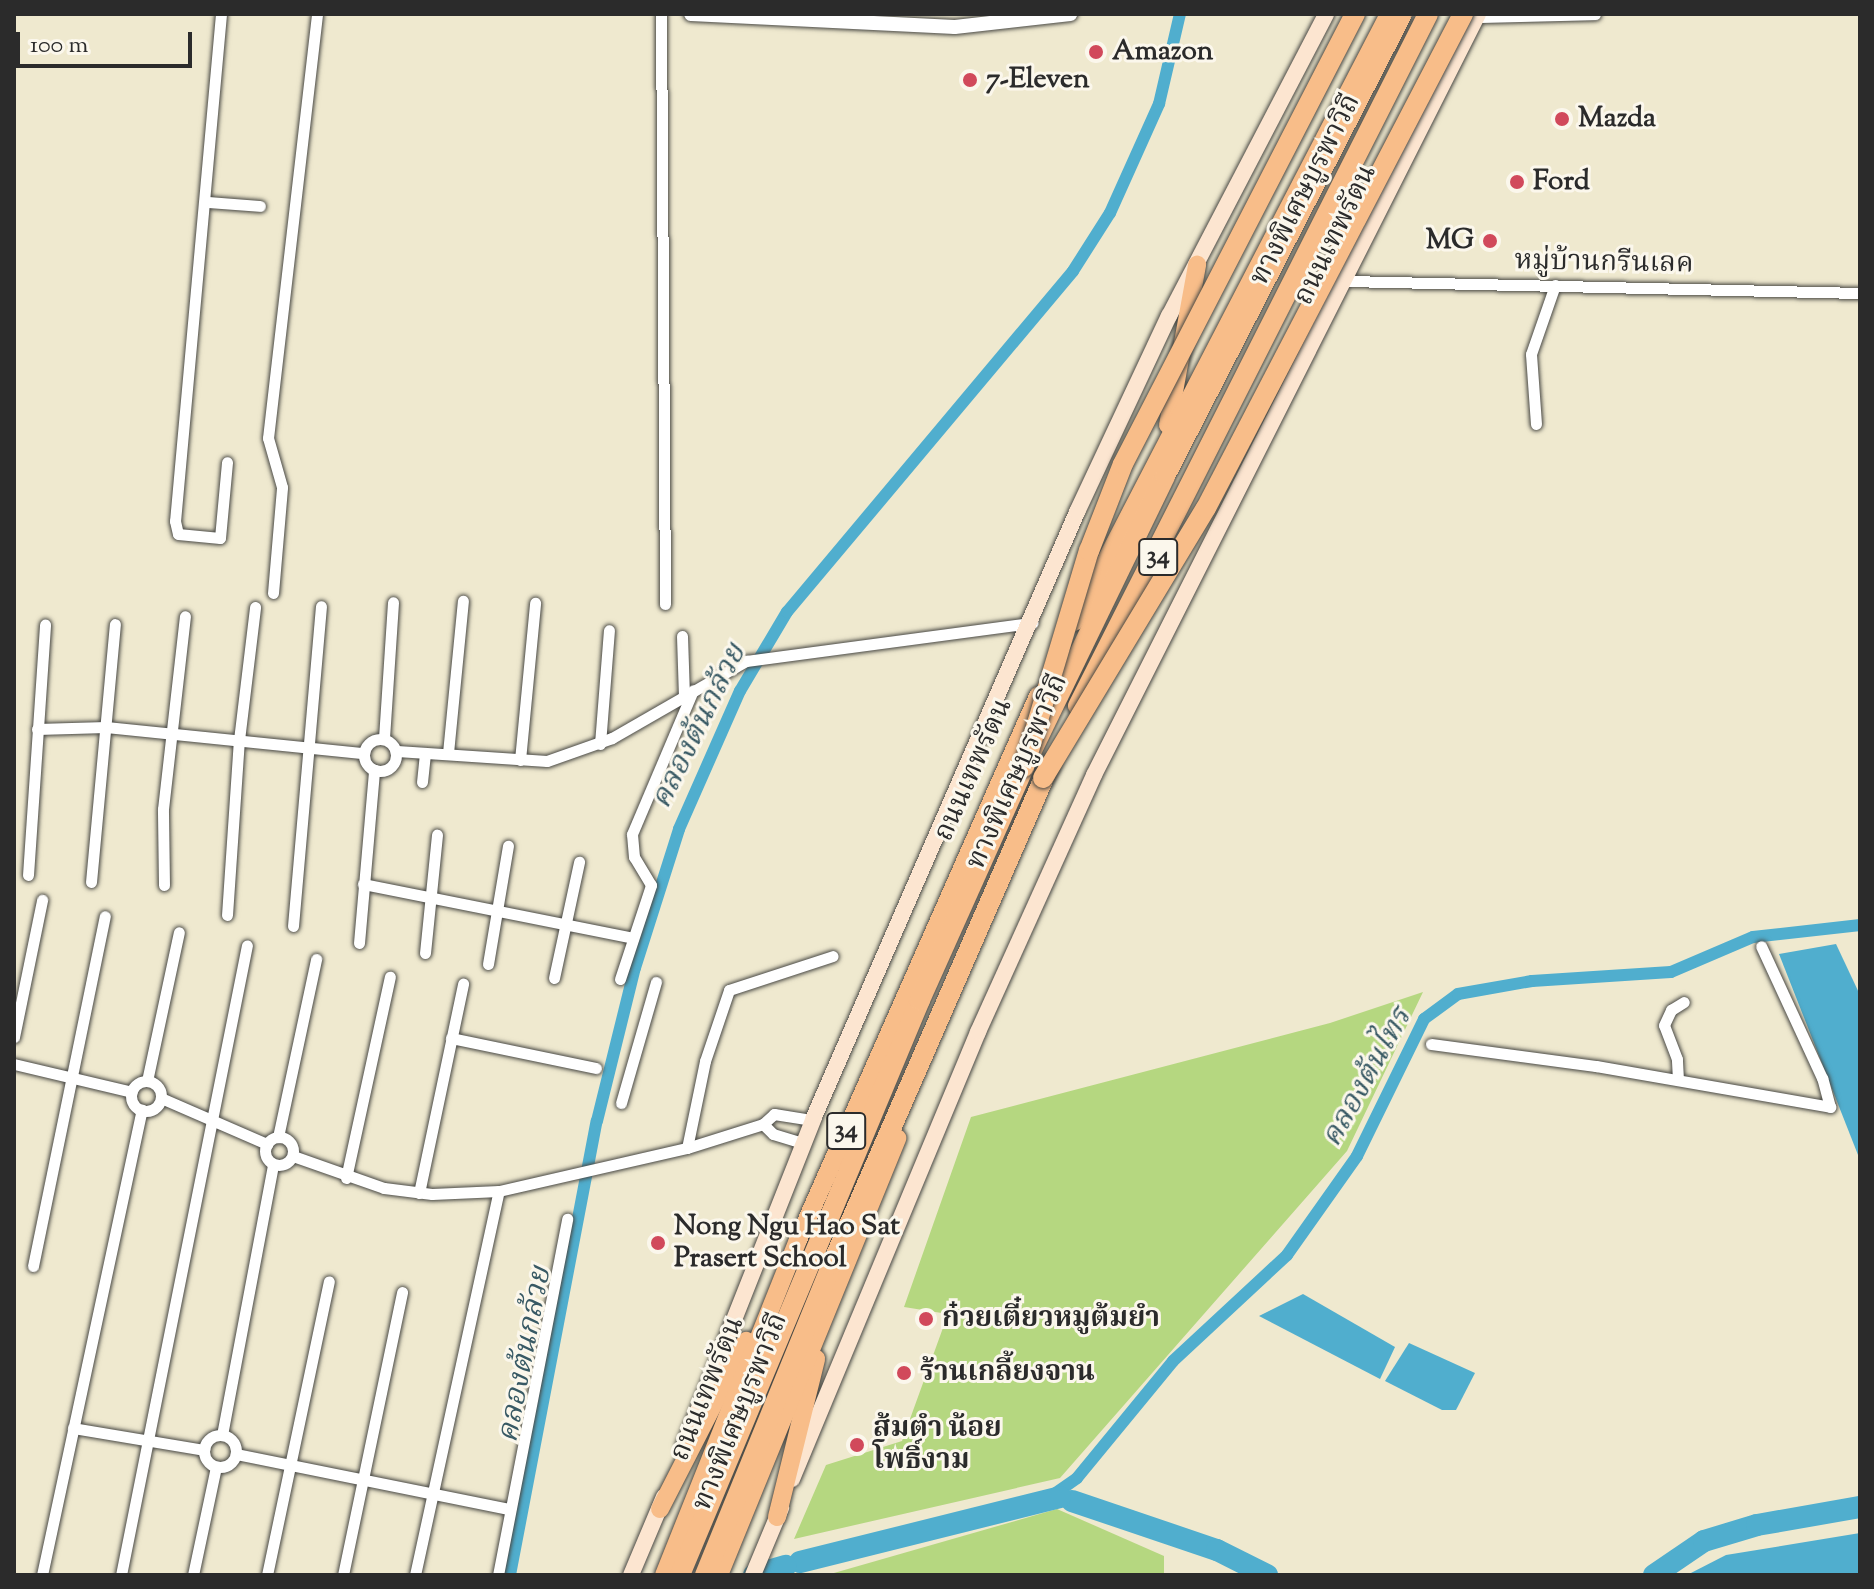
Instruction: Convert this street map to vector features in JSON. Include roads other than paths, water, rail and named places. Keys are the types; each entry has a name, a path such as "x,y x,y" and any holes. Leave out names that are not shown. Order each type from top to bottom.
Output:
{"highway":[{"path":"1024,767 1089,551 1123,464 1355,14"},
{"name":"ถนนเทพรัตน","path":"664,1575 798,1240 997,784 1165,443 1389,14"},
{"name":"ทางพิเศษบูรพาวิถี","path":"680,1575 902,1043 1024,767 1165,476 1402,14"},
{"name":"ทางพิเศษบูรพาวิถี","path":"705,1575 832,1264 1043,778 1258,343 1428,14"},
{"name":"ถนนเทพรัตน","path":"719,1575 833,1291 1050,783 1138,595 1435,14"},
{"path":"1043,778 1206,508 1472,15"},
{"path":"1165,443 1197,265"},
{"path":"660,1509 798,1240"},
{"path":"777,1517 833,1291"}],"main road":[{"name":"ถนนเทพรัตน","path":"633,1570 660,1509 803,1143 1032,623 1077,512 1197,265 1326,14"},
{"name":"ถนนเทพรัตน","path":"753,1575 1043,884 1148,662 1347,281 1472,15"}],"street":[{"path":"221,14 207,202 175,521 178,534 220,538 227,462"},
{"path":"273,593 282,487 268,438 317,14"},
{"path":"661,14 665,604"},
{"path":"691,14 955,20 1070,14"},
{"path":"1472,15 1595,14"},
{"path":"207,202 260,206"},
{"name":"หมู่บ้านกรีนเลค","path":"1347,281 1860,293"},
{"path":"1536,424 1531,354 1555,285"},
{"path":"448,753 463,601"},
{"path":"393,602 384,738 397,751 547,761 600,744 746,661 763,656 1032,623"},
{"path":"520,760 535,603"},
{"path":"293,926 321,606"},
{"path":"227,915 239,740 255,607"},
{"path":"164,885 163,809 174,734 185,616"},
{"path":"91,882 115,624"},
{"path":"28,875 45,625"},
{"path":"600,744 609,630"},
{"path":"620,979 651,885 634,857 632,834 688,693 682,636"},
{"path":"37,729 106,727 364,753"},
{"path":"364,753 370,741 384,738"},
{"path":"374,770 391,768 397,751"},
{"path":"359,943 374,770 364,753"},
{"path":"422,782 425,753"},
{"path":"425,953 437,835"},
{"path":"488,964 508,846"},
{"path":"554,978 579,862"},
{"path":"363,884 633,938"},
{"path":"14,1037 42,900"},
{"path":"33,1266 105,916"},
{"path":"132,1092 147,1081 179,932"},
{"path":"121,1575 247,945"},
{"path":"1431,1044 1678,1080 1830,1107 1822,1078 1761,946"},
{"path":"687,1148 705,1061 729,990 833,956"},
{"path":"267,1144 278,1137 316,959"},
{"path":"346,1178 390,977"},
{"path":"621,1103 656,982"},
{"path":"419,1193 463,984"},
{"path":"1678,1080 1677,1059 1664,1025 1671,1010 1684,1002"},
{"path":"451,1038 596,1068"},
{"path":"14,1064 132,1092 142,1110 42,1575"},
{"path":"147,1081 156,1084 161,1098 267,1144"},
{"path":"142,1110 152,1109 161,1098"},
{"path":"293,1156 346,1178 419,1193 499,1191 687,1148 763,1124 774,1114 813,1120"},
{"path":"763,1124 773,1134 803,1143"},
{"path":"278,1137 291,1142 293,1156"},
{"path":"267,1144 266,1158 273,1165 283,1165 293,1156"},
{"path":"222,1435 273,1165"},
{"path":"415,1575 435,1495 499,1191"},
{"path":"498,1575 567,1219"},
{"path":"267,1575 329,1281"},
{"path":"343,1575 402,1292"},
{"path":"73,1428 204,1450 216,1467 193,1575"},
{"path":"204,1450 208,1441 222,1435 232,1440 236,1454"},
{"path":"236,1454 510,1509"},
{"path":"216,1467 226,1466 236,1454"}],"water":[{"path":"1836,944 1860,995 1860,1160 1779,954"},
{"path":"1303,1294 1395,1347 1380,1379 1259,1316"},
{"path":"1409,1343 1475,1373 1456,1410 1442,1410 1385,1381"},
{"path":"1860,1533 1860,1575 1687,1575 1726,1555"}],"waterway":[{"name":"คลองต้นกล้วย","path":"510,1575 597,1121 635,968 679,829 740,691 787,612 1073,271 1110,213 1159,104 1180,14"},
{"name":"คลองต้นไทร","path":"1053,1495 1077,1478 1173,1361 1287,1255 1357,1156 1424,1019 1458,994 1532,981 1671,972 1753,937 1860,925"},
{"path":"800,1562 1060,1497"},
{"path":"1072,1501 1217,1550 1267,1575"},
{"path":"1654,1575 1704,1541 1757,1525 1860,1507"},
{"path":"754,1575 786,1566"}],"place":[{"name":"Amazon","path":"1096,52"},
{"name":"7-Eleven","path":"970,80"},
{"name":"Mazda","path":"1562,119"},
{"name":"Ford","path":"1517,182"},
{"name":"MG","path":"1490,241"},
{"name":"Nong Ngu Hao Sat Prasert School","path":"658,1243"},
{"name":"ก๋วยเตี๋ยวหมูต้มยำ","path":"926,1319"},
{"name":"ร้านเกลี้ยงจาน","path":"904,1373"},
{"name":"ส้มตำ น้อย โพธิ์งาม","path":"857,1445"}]}
